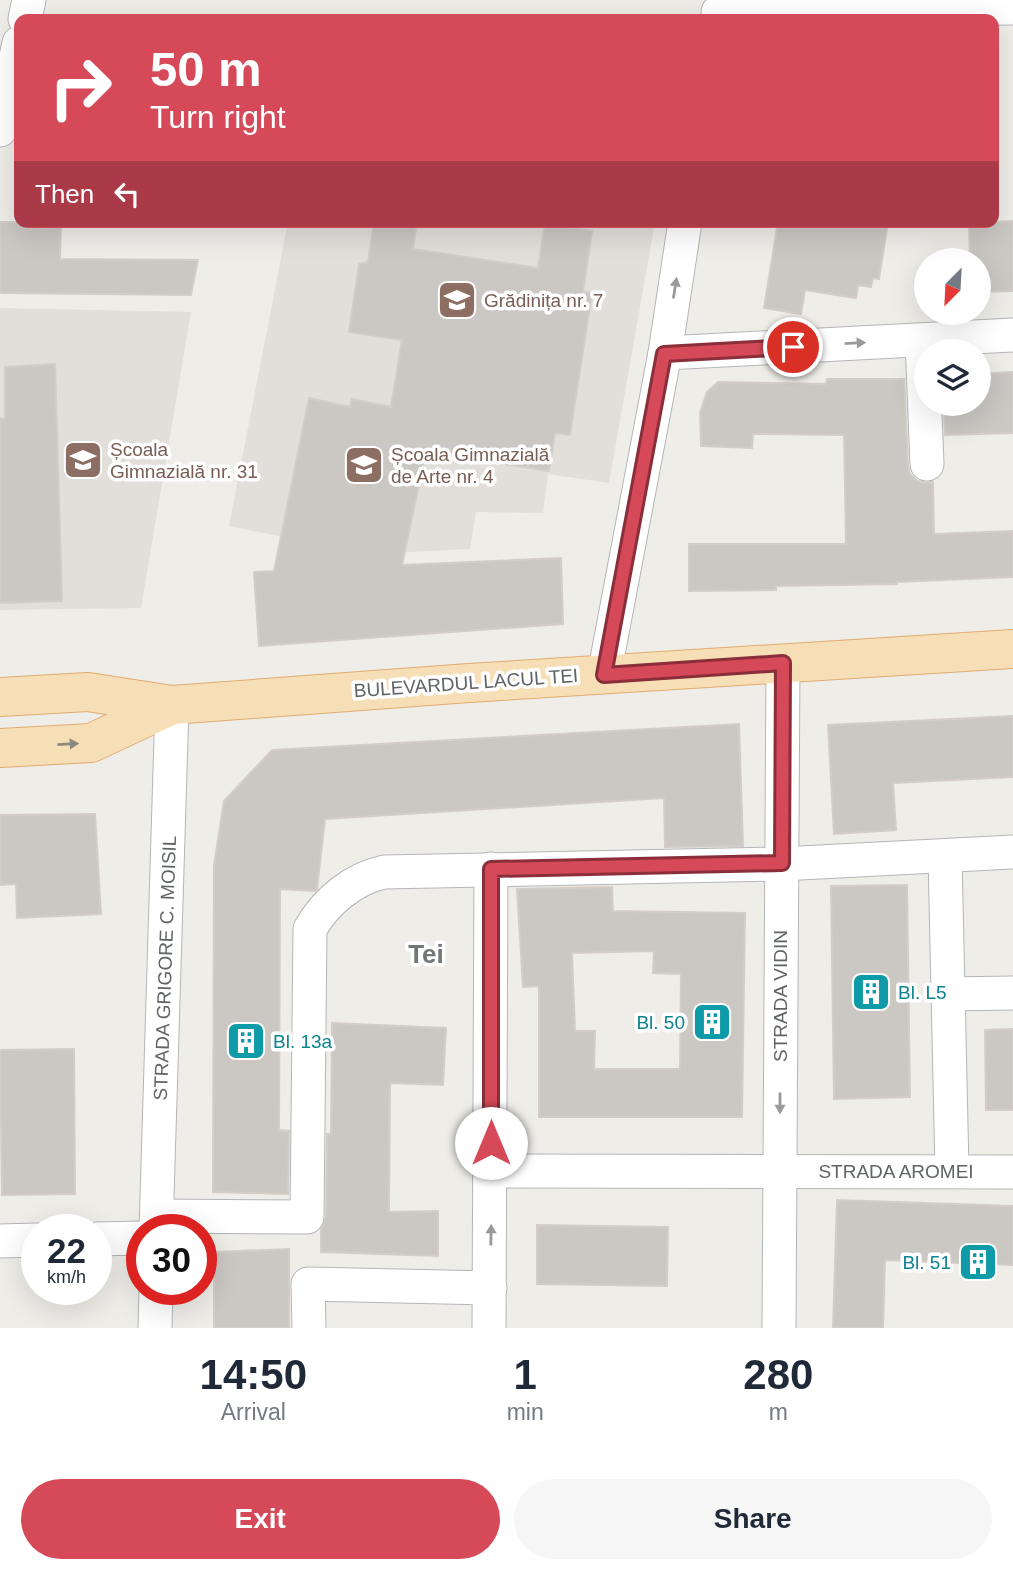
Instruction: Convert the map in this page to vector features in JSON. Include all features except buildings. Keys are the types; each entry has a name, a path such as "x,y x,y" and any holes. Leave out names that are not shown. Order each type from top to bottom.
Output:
{"main road":[{"name":"BULEVARDUL LACUL TEI","path":"0,697 88,692 172,705 1013,649"},
{"name":"BULEVARDUL LACUL TEI","path":"0,748 91,743 172,705"}],"street":[{"path":"718,10 1013,8"},
{"path":"0,130 14,66"},
{"path":"604,675 664,354 684,228"},
{"path":"940,339 1013,335"},
{"path":"664,354 914,340"},
{"path":"925,416 927,464"},
{"name":"STRADA VIDIN","path":"779,1328 783,663"},
{"name":"STRADA GRIGORE C. MOISIL","path":"153,1214 172,705"},
{"path":"217,1223 307,1217 310,929 318,915 352,883 368,875 384,872 782,863 1013,852"},
{"path":"945,856 952,1171"},
{"path":"489,1328 491,869"},
{"path":"947,994 1013,993"},
{"name":"STRADA AROMEI","path":"491,1171 1013,1172"},
{"path":"0,1241 21,1240"},
{"path":"309,1328 308,1284 490,1288"},
{"path":"155,1328 156,1305"}],"shaded area":[{"name":"Grădinița nr. 7","path":"287,228 654,228 609,483 548,474 543,513 476,512 470,549 409,552 355,540 352,551 229,526"},
{"name":"Școala Gimnazială nr. 31","path":"0,308 191,312 141,608 0,610"}],"place":[{"name":"Grădinița nr. 7","path":"457,300"},
{"name":"Școala Gimnazială nr. 31","path":"83,460"},
{"name":"Școala Gimnazială de Arte nr. 4","path":"364,465"},
{"name":"Bl. L5","path":"871,992"},
{"name":"Bl. 50","path":"712,1022"},
{"name":"Bl. 13a","path":"246,1041"},
{"name":"Bl. 51","path":"978,1262"}],"district":[{"name":"Tei","path":"426,954"}],"route":[{"path":"491,1143 491,869 782,863 783,663 604,675 664,354 793,347"}]}
